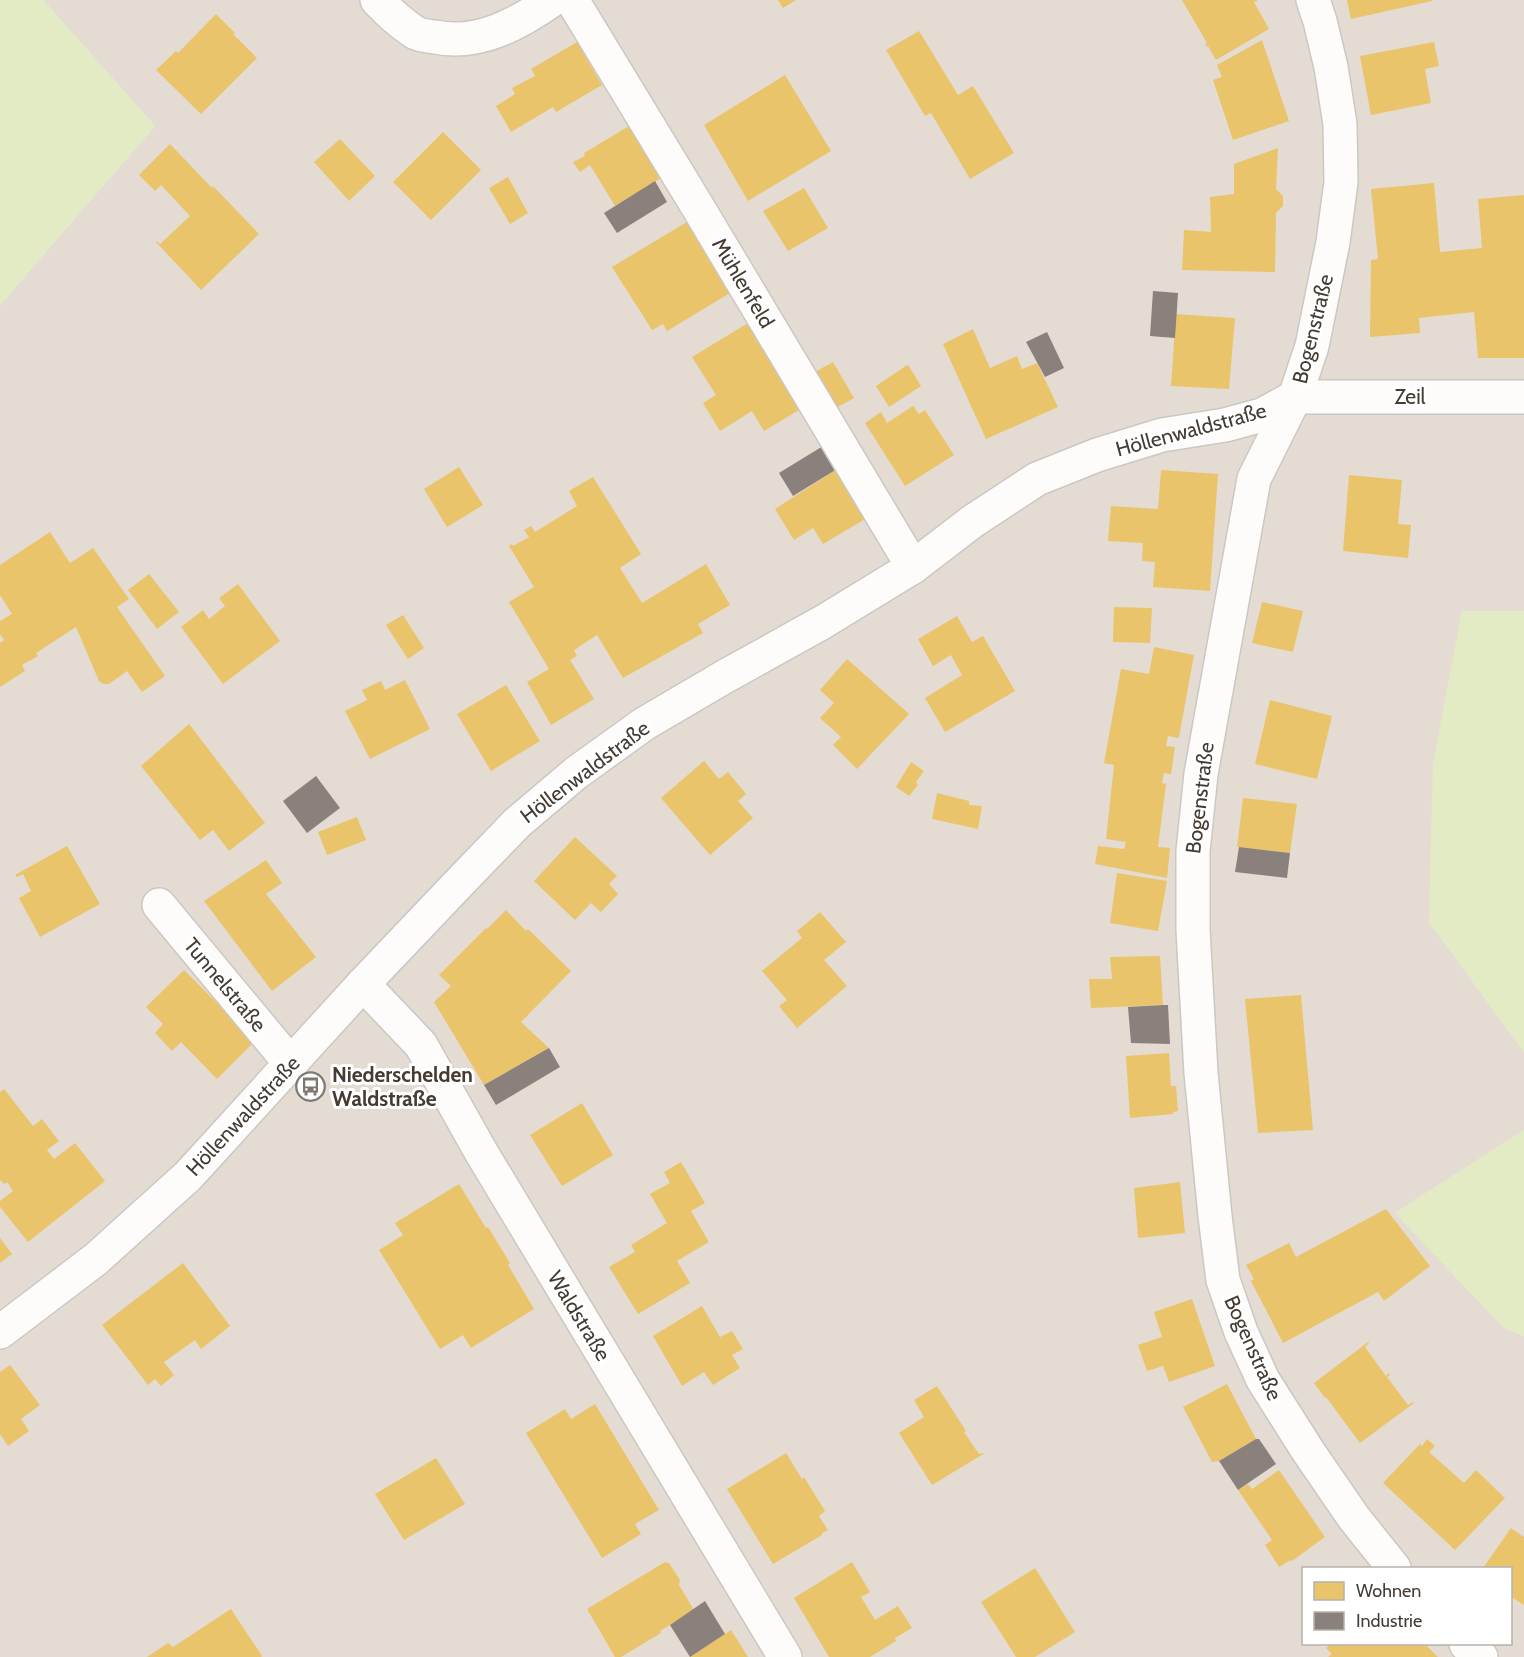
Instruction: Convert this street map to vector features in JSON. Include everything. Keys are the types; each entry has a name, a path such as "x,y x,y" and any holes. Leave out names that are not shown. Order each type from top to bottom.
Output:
{"street":[{"path":"376,0 418,34 441,39 464,40 505,28 552,0"},
{"name":"Mühlenfeld","path":"572,0 913,567"},
{"name":"Bogenstraße","path":"1313,0 1331,67 1340,124 1341,182 1334,242 1312,346 1295,398 1254,479 1201,774 1193,851 1193,930 1201,1073 1223,1280 1241,1332 1263,1380 1354,1518 1392,1567"},
{"name":"Zeil","path":"1295,398 1524,397"},
{"name":"Höllenwaldstraße","path":"0,1332 96,1259 188,1176 363,984 517,823 576,773 644,724 823,622 913,567 973,521 1037,480 1097,455 1162,435 1225,425 1262,415 1295,398"},
{"name":"Tunnelstraße","path":"159,905 291,1064"},
{"name":"Waldstraße","path":"363,984 421,1045 481,1152 785,1657"},
{"path":"1467,1645 1481,1657"}],"shaded area":[{"path":"43,0 1524,0 1524,611 1462,611 1429,922 1524,1052 1524,1130 1395,1213 1503,1327 1524,1336 1524,1657 0,1657 0,305 155,126"}],"green space":[{"path":"0,0 43,0 155,126 0,305"},
{"path":"1462,611 1524,611 1524,1052 1429,922 1433,763"},
{"path":"1524,1130 1524,1336 1503,1327 1395,1213"}],"building: Wohnen":[{"path":"778,0 796,0 783,8"},
{"path":"1182,0 1258,0 1254,2 1269,29 1216,60"},
{"path":"1347,0 1432,0 1432,1 1351,19"},
{"path":"216,14 257,58 201,114 156,70 176,51 178,53"},
{"path":"919,31 958,95 973,86 1014,153 970,179 931,113 925,116 886,50"},
{"path":"1262,40 1289,121 1233,140 1213,80 1222,77 1217,65"},
{"path":"577,42 602,85 556,112 553,107 511,132 496,106 515,94 512,88 535,76 531,69"},
{"path":"1434,42 1439,66 1425,69 1431,103 1371,115 1360,56"},
{"path":"785,75 831,151 748,201 704,125"},
{"path":"629,126 661,178 615,206 590,165 580,172 573,162"},
{"path":"443,132 481,170 431,220 393,182"},
{"path":"340,139 375,176 349,201 314,162"},
{"path":"170,144 259,234 201,290 156,242 160,244 190,216 161,185 155,191 139,175"},
{"path":"1278,148 1276,189 1283,196 1283,206 1276,213 1275,272 1182,270 1184,230 1211,232 1210,197 1234,194 1234,164"},
{"path":"508,177 528,213 510,224 489,188"},
{"path":"1434,183 1440,252 1482,248 1478,199 1524,195 1524,358 1478,358 1474,312 1419,318 1420,333 1370,337 1371,260 1378,259 1371,189"},
{"path":"804,188 828,228 788,251 763,211"},
{"path":"687,222 730,293 667,331 663,324 652,330 612,267"},
{"path":"1176,314 1235,318 1229,389 1171,386"},
{"path":"748,323 799,410 764,431 752,411 720,431 703,403 716,395 692,357"},
{"path":"973,329 990,368 1017,356 1022,369 1037,363 1058,407 986,439 943,344"},
{"path":"833,362 854,398 836,408 815,372"},
{"path":"907,365 921,386 889,407 876,386"},
{"path":"913,406 919,414 925,410 954,455 905,486 865,423 881,412 887,423"},
{"path":"459,467 483,505 447,527 424,489"},
{"path":"837,469 867,518 823,544 813,528 794,540 775,509"},
{"path":"1161,470 1218,474 1210,591 1153,587 1155,562 1142,561 1143,543 1108,541 1111,506 1158,509"},
{"path":"1349,475 1402,480 1398,524 1411,525 1408,558 1343,551"},
{"path":"593,477 641,554 620,568 642,603 706,564 730,605 698,624 703,633 623,678 597,635 574,650 577,656 570,660 594,699 551,725 527,682 549,669 509,602 534,587 509,546 529,537 524,530 531,526 535,532 577,506 569,491"},
{"path":"50,532 70,563 93,548 129,599 117,607 165,676 142,692 127,671 109,684 99,681 76,627 36,653 38,656 22,665 25,671 0,687 0,643 4,640 0,634 0,621 12,614 0,595 0,565"},
{"path":"149,574 179,612 157,629 128,590"},
{"path":"238,584 280,641 223,684 181,627 203,610 209,619 225,606 219,598"},
{"path":"1262,602 1303,611 1293,652 1252,643"},
{"path":"1114,607 1152,608 1150,643 1113,642"},
{"path":"403,615 424,648 408,659 386,625"},
{"path":"957,616 972,642 983,636 1015,691 945,732 925,698 962,675 951,655 933,666 918,639"},
{"path":"1154,647 1194,655 1179,737 1168,736 1166,746 1175,747 1171,774 1164,773 1162,783 1166,784 1158,847 1170,848 1167,878 1095,864 1098,846 1124,849 1126,842 1106,839 1114,765 1104,763 1121,669 1149,674"},
{"path":"847,659 909,714 857,769 833,745 841,737 820,718 834,703 820,690"},
{"path":"405,680 430,729 370,759 345,711 367,700 362,690 381,681 385,690"},
{"path":"506,685 540,741 491,771 457,714"},
{"path":"1270,700 1332,716 1317,779 1255,764"},
{"path":"189,724 265,823 229,851 213,830 200,840 141,766"},
{"path":"704,761 719,779 728,772 746,794 738,801 753,818 710,855 661,798"},
{"path":"911,762 924,771 916,782 918,785 909,796 896,787"},
{"path":"937,793 969,801 969,805 982,806 978,829 932,819"},
{"path":"1243,798 1297,804 1290,853 1237,847"},
{"path":"357,817 366,840 327,855 318,832"},
{"path":"575,837 617,876 609,884 618,894 601,912 591,903 575,920 534,881"},
{"path":"67,846 100,904 40,937 19,898 31,891 23,874 17,877 15,875"},
{"path":"266,860 282,883 266,894 316,957 272,991 204,901"},
{"path":"1117,873 1167,881 1158,931 1110,923"},
{"path":"506,910 571,971 521,1022 549,1048 484,1085 434,1002 451,986 439,975"},
{"path":"820,912 846,942 824,960 847,986 797,1028 779,1006 787,1000 762,971 802,938 797,931"},
{"path":"1160,956 1163,1005 1091,1008 1089,979 1112,979 1110,957"},
{"path":"184,970 255,1041 217,1079 181,1042 172,1051 155,1033 163,1024 146,1007"},
{"path":"1301,995 1313,1130 1258,1133 1245,999"},
{"path":"1169,1053 1171,1086 1176,1086 1178,1111 1173,1114 1130,1118 1126,1056"},
{"path":"4,1089 33,1126 42,1119 59,1141 47,1150 54,1159 75,1143 105,1181 28,1242 0,1207 0,1201 13,1191 7,1182 4,1184 0,1180 0,1092"},
{"path":"582,1103 613,1155 562,1186 530,1135"},
{"path":"681,1162 705,1203 691,1211 709,1242 677,1261 690,1283 638,1314 609,1267 635,1252 631,1245 667,1223 650,1194 670,1183 664,1172"},
{"path":"1180,1182 1185,1233 1138,1238 1134,1188"},
{"path":"459,1184 510,1263 508,1265 534,1309 471,1348 463,1335 440,1349 379,1250 403,1235 395,1223"},
{"path":"1386,1209 1430,1266 1384,1301 1378,1292 1283,1343 1251,1281 1254,1279 1246,1265 1289,1243 1296,1257"},
{"path":"0,1238 12,1254 0,1263"},
{"path":"183,1263 230,1326 201,1349 195,1340 164,1362 174,1375 161,1386 155,1379 148,1385 102,1325"},
{"path":"1192,1299 1215,1366 1169,1382 1163,1366 1147,1371 1138,1345 1162,1337 1154,1312"},
{"path":"702,1306 720,1337 732,1331 743,1349 732,1355 740,1368 713,1385 704,1372 682,1386 653,1336"},
{"path":"1368,1342 1365,1347 1386,1376 1389,1373 1387,1377 1408,1405 1414,1403 1360,1443 1314,1383"},
{"path":"10,1365 40,1405 21,1419 29,1431 8,1446 0,1434 0,1372"},
{"path":"1227,1384 1256,1439 1219,1461 1212,1462 1183,1407"},
{"path":"937,1386 979,1454 985,1453 932,1485 899,1433 924,1417 914,1400"},
{"path":"595,1404 659,1510 635,1524 641,1534 602,1558 526,1433 565,1409 571,1419"},
{"path":"1427,1439 1435,1446 1429,1452 1464,1483 1476,1470 1505,1498 1455,1550 1383,1483"},
{"path":"786,1453 825,1511 819,1516 828,1530 773,1564 727,1489"},
{"path":"436,1458 465,1504 404,1540 375,1494"},
{"path":"1279,1470 1325,1537 1292,1561 1279,1567 1265,1545 1272,1540 1238,1490 1248,1484 1252,1489"},
{"path":"1511,1528 1524,1537 1524,1605 1512,1597 1512,1567 1484,1567"},
{"path":"665,1562 669,1563 680,1580 679,1585 694,1610 621,1657 615,1657 587,1609"},
{"path":"852,1562 870,1592 861,1597 875,1620 898,1606 912,1628 870,1657 829,1657 794,1598"},
{"path":"1035,1568 1075,1632 1035,1657 1016,1657 981,1602"},
{"path":"231,1609 261,1657 147,1657 168,1643 173,1647"},
{"path":"731,1630 748,1657 689,1657 725,1634"},
{"path":"1330,1645 1426,1645 1438,1657 1328,1657 1332,1654 1326,1648"}],"building: Industrie":[{"path":"655,181 667,202 617,233 604,213"},
{"path":"1153,291 1178,293 1175,338 1150,336"},
{"path":"1047,332 1064,368 1045,377 1026,342"},
{"path":"823,446 837,469 793,496 779,473"},
{"path":"316,776 340,808 307,833 283,801"},
{"path":"1239,847 1290,853 1287,878 1235,872"},
{"path":"1168,1005 1170,1044 1131,1043 1128,1007"},
{"path":"549,1048 560,1067 496,1105 484,1085"},
{"path":"1259,1439 1276,1464 1238,1490 1219,1461"},
{"path":"705,1601 725,1634 690,1657 670,1625"}],"place":[{"name":"Niederschelden Waldstraße","path":"311,1087"}]}
